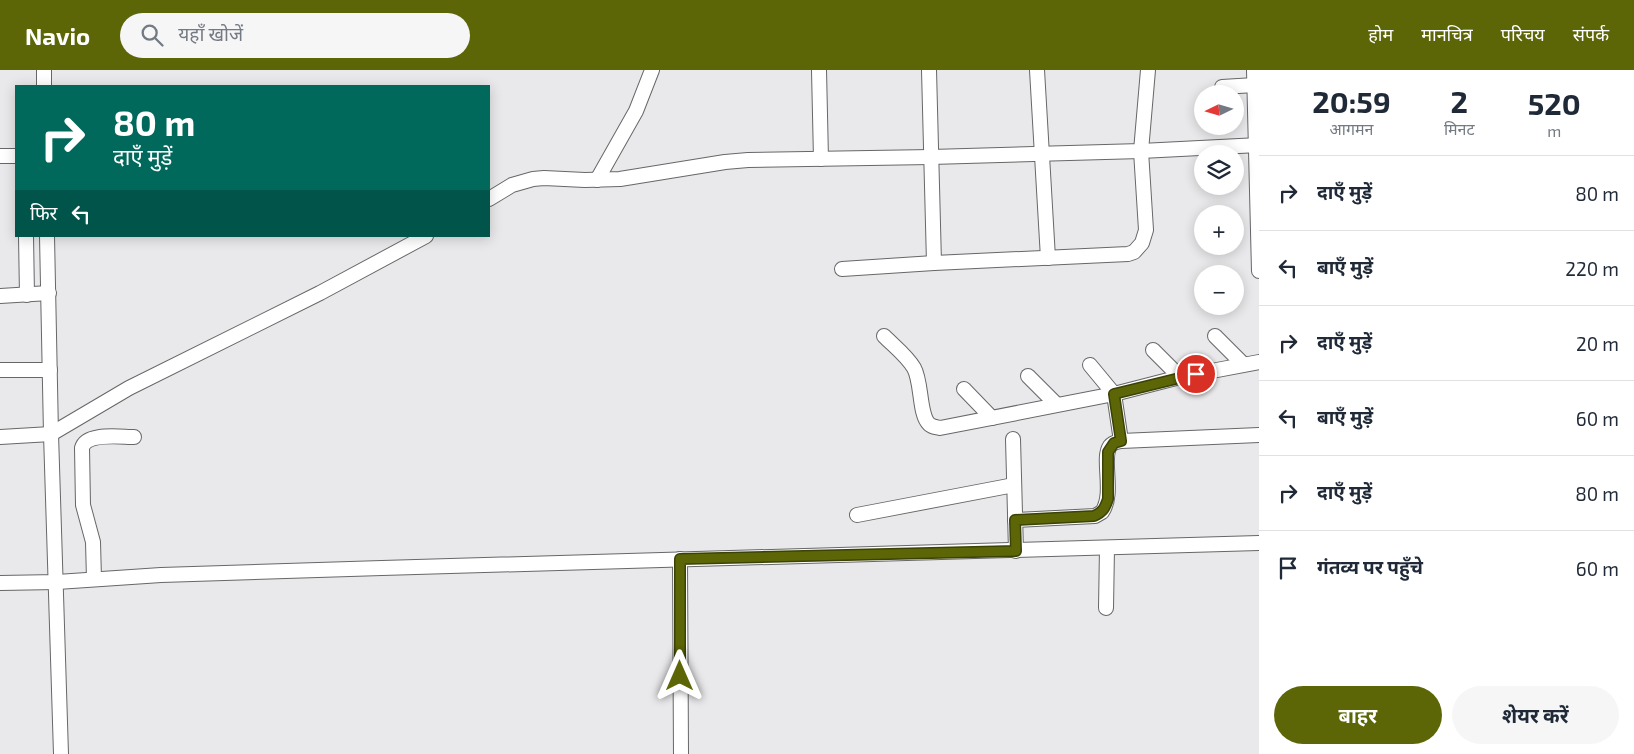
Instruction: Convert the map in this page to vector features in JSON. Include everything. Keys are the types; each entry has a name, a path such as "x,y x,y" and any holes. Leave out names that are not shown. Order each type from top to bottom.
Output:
{"street":[{"path":"44,70 44,85"},
{"path":"597,180 636,111 652,70"},
{"path":"819,70 821,159"},
{"path":"929,70 934,263"},
{"path":"1037,70 1048,258"},
{"path":"842,269 1128,254 1134,252 1142,244 1146,230 1141,151 1148,70"},
{"path":"1254,70 1259,271"},
{"path":"1244,86 1255,85"},
{"path":"490,198 512,185 533,179 597,180 639,177 725,162 748,160 1042,154 1257,145"},
{"path":"0,156 15,156"},
{"path":"26,237 27,295"},
{"path":"47,237 61,754"},
{"path":"0,437 51,434 129,388 329,289 424,237"},
{"path":"0,296 49,293"},
{"path":"884,336 915,370 925,418 929,424 940,428 1114,394 1180,377 1259,362"},
{"path":"1215,336 1242,364"},
{"path":"1153,350 1180,377"},
{"path":"1090,365 1114,394 1121,441"},
{"path":"0,370 50,370"},
{"path":"1028,376 1056,404"},
{"path":"964,389 992,418"},
{"path":"1015,520 1094,516 1102,512 1108,499 1108,452 1114,443 1121,441 1259,435"},
{"path":"94,579 92,542 83,504 83,443 90,438 134,437"},
{"path":"1013,439 1016,551"},
{"path":"857,514 1014,485"},
{"path":"0,583 680,559 1259,543"},
{"path":"1106,608 1107,548"},
{"path":"680,559 681,754"}],"route":[{"path":"680,676 680,559 1016,551 1015,520 1094,516 1102,512 1106,506 1108,499 1108,452 1114,443 1121,441 1114,394 1196,374"}]}
